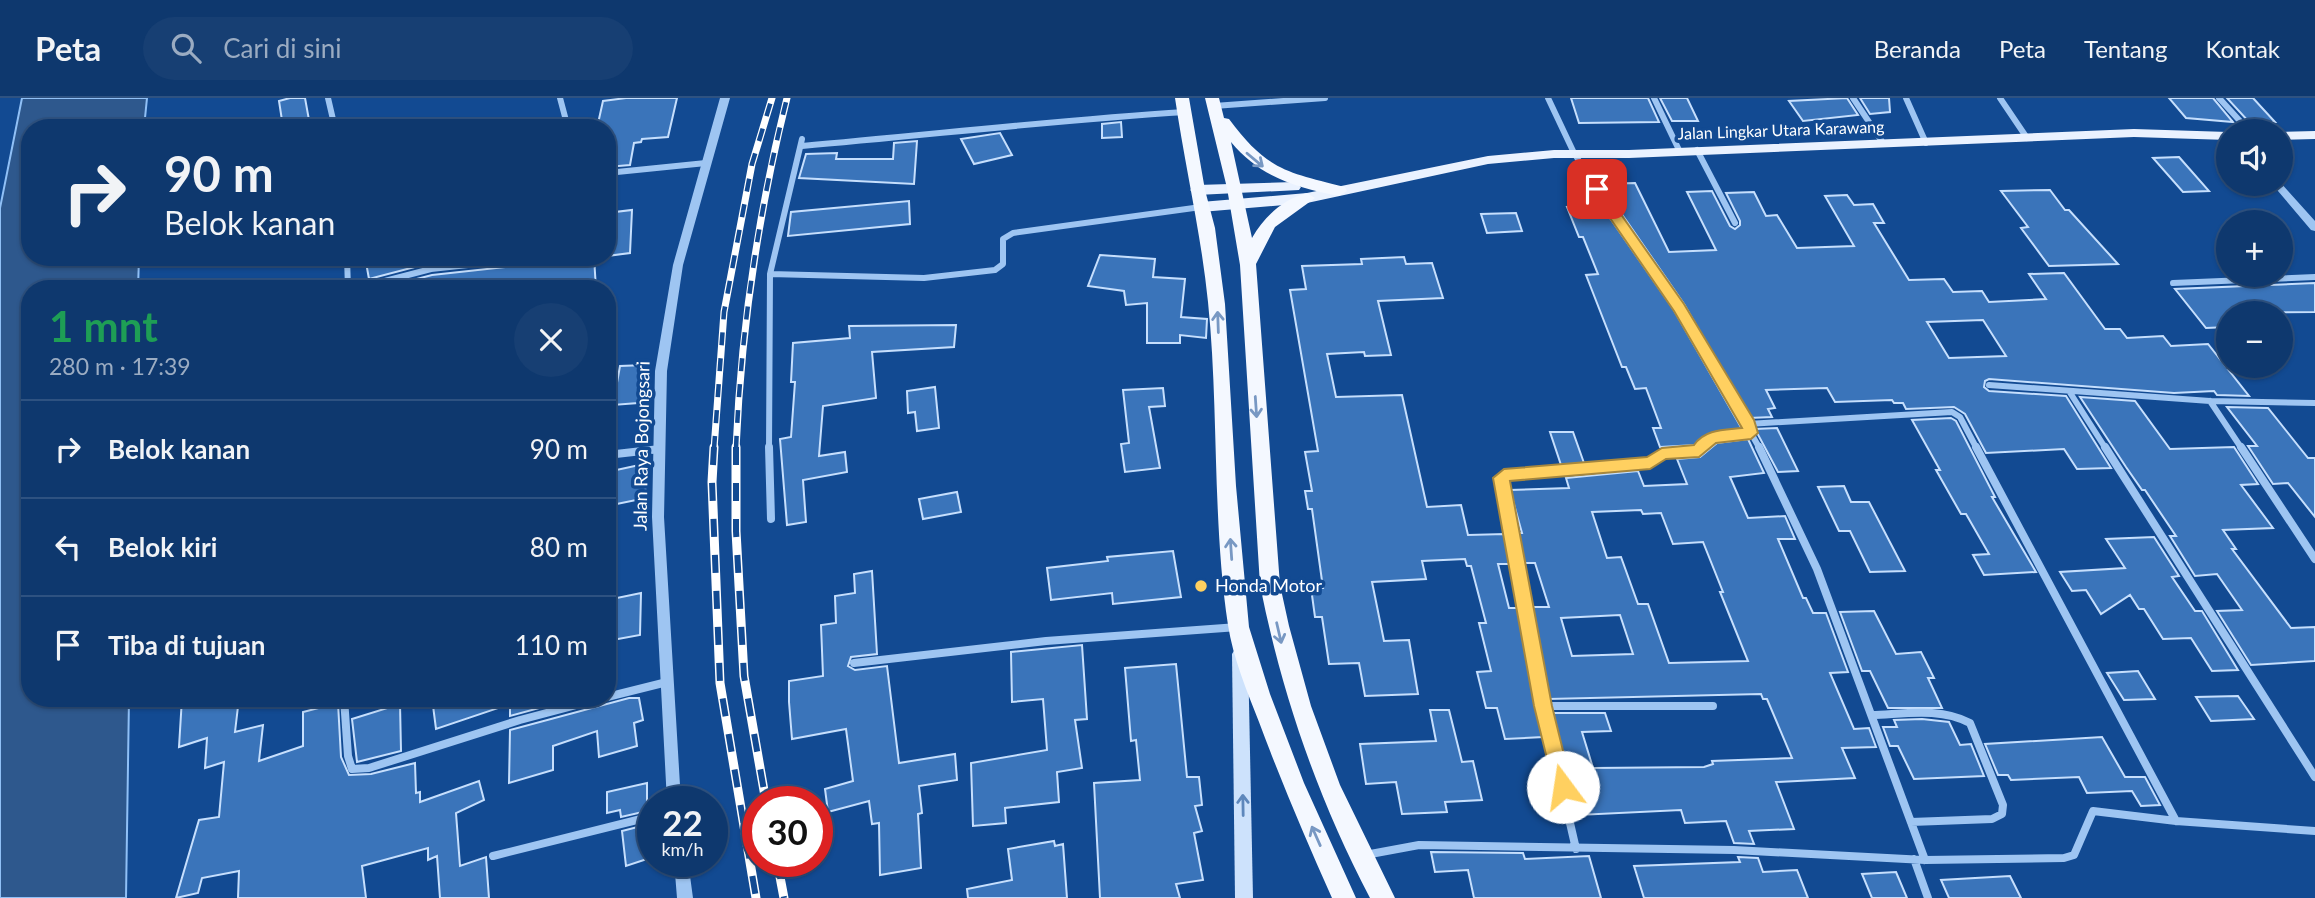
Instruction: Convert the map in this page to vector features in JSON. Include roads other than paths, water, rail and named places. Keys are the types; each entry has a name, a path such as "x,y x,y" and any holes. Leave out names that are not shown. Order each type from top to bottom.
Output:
{"highway":[{"path":"1213,102 1239,144 1263,166 1279,176 1339,191"},
{"path":"1213,102 1236,196 1248,265 1270,585 1280,637 1324,775 1360,856 1383,898"},
{"path":"1184,105 1199,198 1207,228 1217,304 1226,486 1239,627 1259,694 1293,783 1344,898"},
{"path":"1248,265 1256,243 1274,216 1307,198"}],"main road":[{"name":"Jalan Lingkar Utara Karawang","path":"1199,198 1307,198 1452,165 1574,153 1680,152 2134,133 2216,136"},
{"path":"2293,135 2315,135"},
{"name":"Jalan Lingkar Utara Karawang","path":"1236,196 1289,187 1339,191"},
{"path":"1239,627 1244,898"}],"street":[{"path":"328,98 333,119"},
{"path":"560,98 566,119"},
{"name":"Jalan Raya Bojongsari","path":"673,786 658,517 661,371 669,307 725,98"},
{"path":"1213,102 1325,98"},
{"path":"1548,98 1574,153 1679,307 1749,429 1817,569 1925,860"},
{"path":"1654,98 1680,152"},
{"path":"1853,98 1883,143"},
{"path":"1906,98 1926,143"},
{"path":"2000,98 2027,138"},
{"path":"2219,98 2238,119"},
{"path":"771,519 768,413 771,274 802,142 1002,129 1184,105"},
{"path":"1697,150 1735,223"},
{"path":"616,172 706,163"},
{"path":"2287,196 2315,228"},
{"path":"771,274 924,278 995,270 1003,264 1003,239 1013,233 1199,198"},
{"path":"389,280 431,269 459,266"},
{"path":"2173,283 2315,277"},
{"path":"1989,385 2210,401 2315,403"},
{"path":"2069,390 2315,777"},
{"path":"2210,401 2315,559"},
{"path":"1576,849 1543,706 1501,478 1504,475 1650,463 1662,454 1699,451 1705,442 1713,438 1749,429 1952,412 1960,417 2176,821"},
{"path":"616,454 660,449"},
{"path":"854,663 1046,641 1239,627"},
{"path":"616,695 667,682"},
{"path":"1543,706 1713,706"},
{"path":"345,707 348,756 352,769 369,768 520,720 570,707"},
{"path":"1872,715 1951,715 1970,723 2003,805 2002,814 1992,819 1911,822"},
{"path":"1360,856 1419,845 1734,850 1925,860 2064,858 2074,855 2093,811 2176,821 2315,831"},
{"path":"493,856 637,820"},
{"path":"1914,859 1928,898"},
{"path":"683,877 685,898"}],"water":[{"path":"22,98 147,98 145,119 21,119 21,266 139,266 138,280 21,280 21,707 129,707 126,898 0,898 0,208"}],"railway":[{"path":"714,449 724,312 752,164 772,98"},
{"path":"736,449 752,272 787,98"},
{"path":"714,447 712,482 720,683 756,898"},
{"path":"736,449 736,531 744,676 763,786"},
{"path":"780,877 784,898"}],"place":[{"name":"Honda Motor","path":"1201,586"}]}
